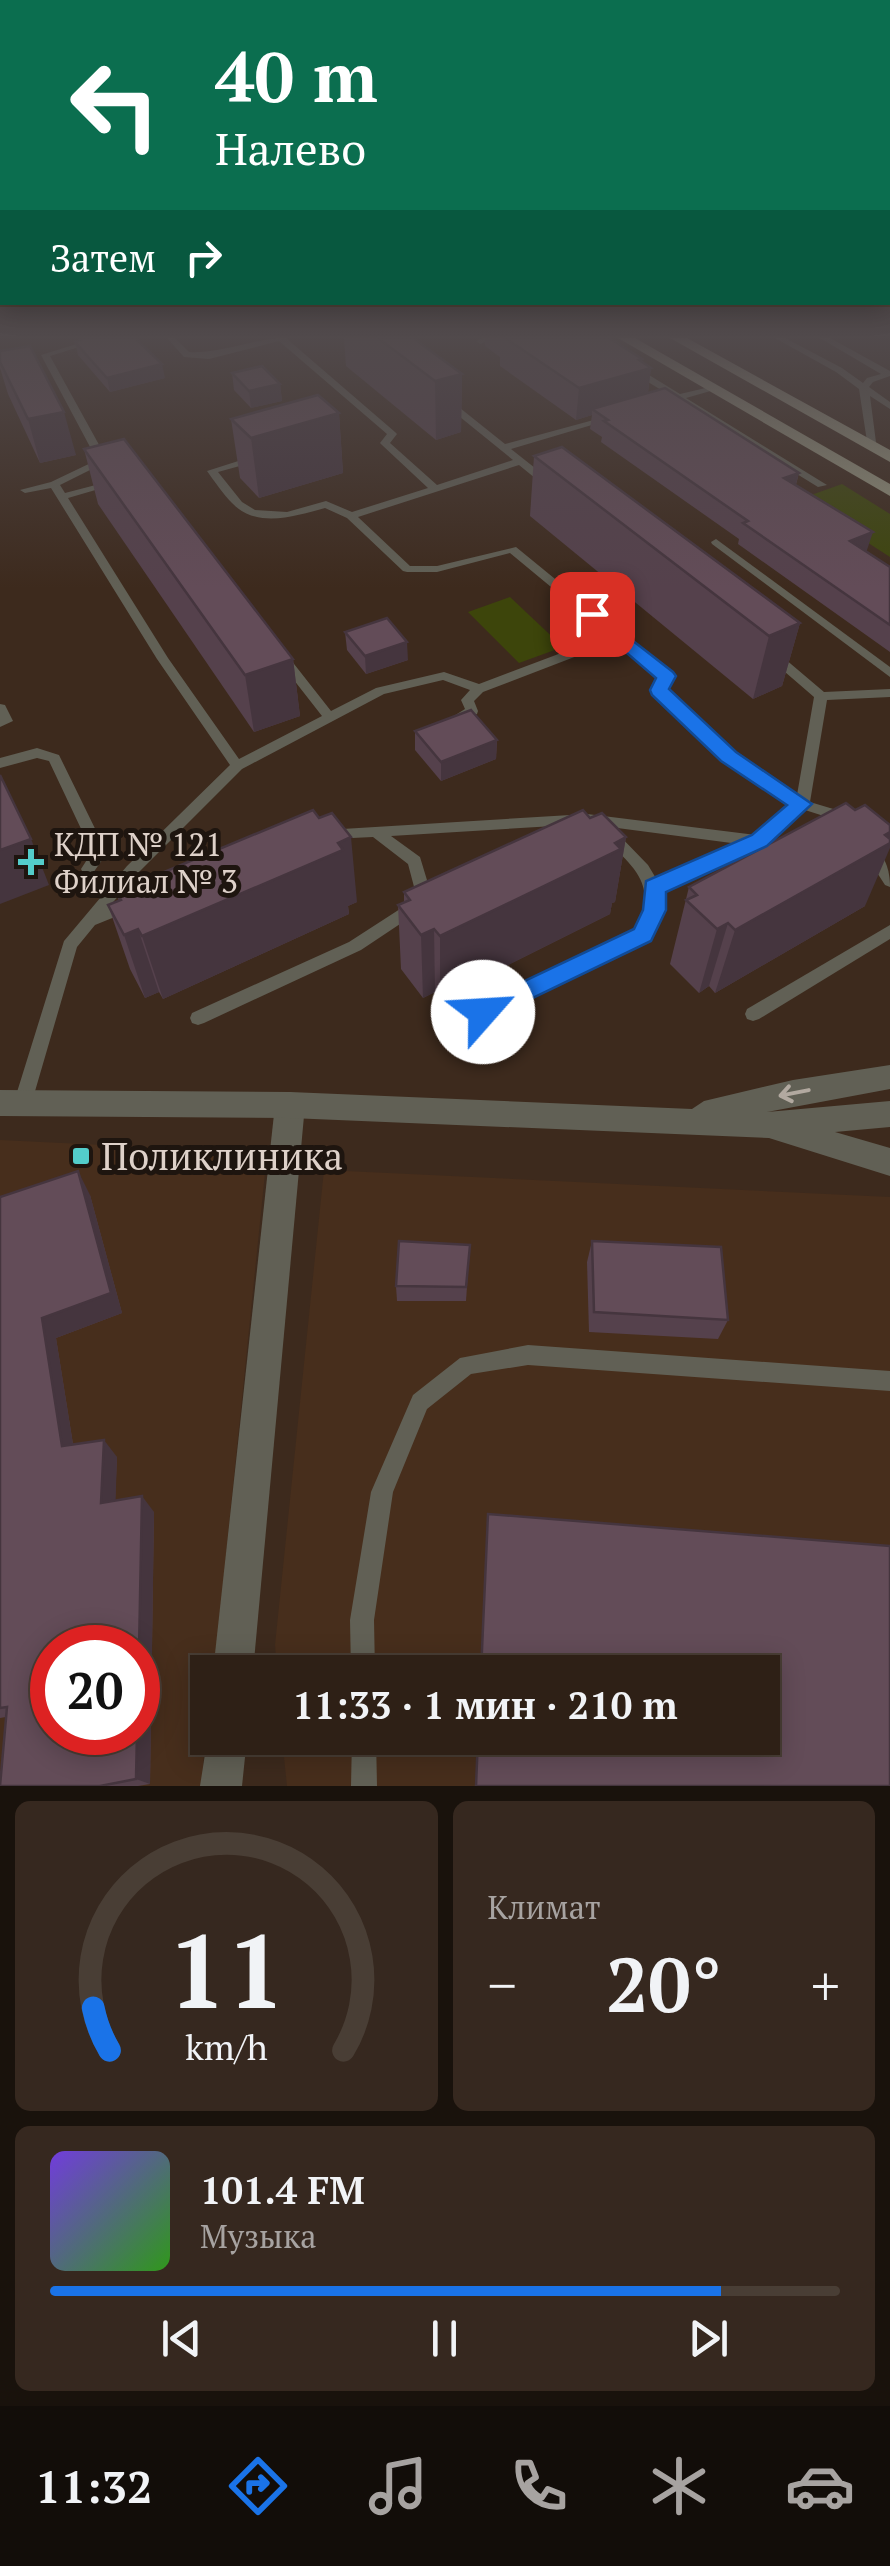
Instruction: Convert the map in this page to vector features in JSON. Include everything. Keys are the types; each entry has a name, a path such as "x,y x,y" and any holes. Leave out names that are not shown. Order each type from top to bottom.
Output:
{"main road":[{"path":"770,421 890,491"},
{"path":"826,421 890,458"}],"street":[{"path":"672,1121 793,1093 890,1078"},
{"path":"11,1104 290,1105 770,1125 890,1114"},
{"path":"235,1655 290,1105"},
{"path":"770,1125 890,1162"},
{"path":"809,1140 890,1147"},
{"path":"222,1786 225,1755"}],"lane":[{"path":"25,490 54,484 103,461 81,421"},
{"path":"377,421 392,434 385,443 435,488"},
{"path":"471,421 566,496"},
{"path":"502,448 594,421"},
{"path":"719,421 822,485"},
{"path":"870,421 874,448"},
{"path":"262,457 212,471 238,504 270,516 326,504 351,516 407,569 437,570 512,549 666,676 659,690 728,756 802,804 836,813 860,836 890,881"},
{"path":"351,516 518,462"},
{"path":"61,497 126,480"},
{"path":"54,484 163,659 237,766"},
{"path":"716,542 890,673"},
{"path":"442,725 472,711 467,700 478,689 619,636"},
{"path":"272,642 330,718"},
{"path":"764,648 821,696 890,693"},
{"path":"11,1104 70,945 132,870 237,766 380,691 444,676 478,689"},
{"path":"654,888 760,841 802,804 821,696"},
{"path":"0,708 6,722 0,724"},
{"path":"0,763 37,752 54,758 100,853 88,870"},
{"path":"315,834 594,820 760,841"},
{"path":"560,836 594,820"},
{"path":"483,1012 643,935 655,910 654,888 645,868 594,820"},
{"path":"378,832 415,861 425,900"},
{"path":"198,1018 355,946 442,892"},
{"path":"90,920 140,901"},
{"path":"753,1014 890,931"},
{"path":"363,1655 362,1620 382,1492 420,1402 467,1365 528,1355 890,1381"},
{"path":"364,1755 364,1786"}],"shaded area":[{"path":"0,1140 248,1152 265,1173 216,1655 190,1655 190,1755 204,1755 202,1786 0,1786"},
{"path":"324,1170 890,1197 890,1786 287,1786 284,1755 780,1755 780,1655 276,1655"}],"green space":[{"path":"842,484 890,514 890,557 800,499"},
{"path":"510,597 563,647 519,663 468,612"}],"building":[{"path":"233,421 310,421 251,438"},
{"path":"604,421 718,421 799,473 784,478 873,532 850,541 890,567 890,625 743,523 748,521"},
{"path":"124,439 293,659 245,675 84,449"},
{"path":"562,447 800,623 769,636 534,456"},
{"path":"387,618 407,642 365,656 345,632"},
{"path":"471,710 497,740 441,762 415,731"},
{"path":"0,775 31,839 0,850"},
{"path":"846,803 855,810 865,805 890,825 890,832 885,835 890,843 735,930 728,923 717,929 686,900 697,895 689,887"},
{"path":"313,810 319,818 332,813 351,837 338,843 343,850 142,936 138,929 124,935 108,905 121,900 116,892"},
{"path":"583,810 590,818 602,813 626,837 615,843 621,849 440,936 434,929 421,935 398,905 410,900 404,892"},
{"path":"78,1171 111,1293 42,1318 62,1446 104,1440 101,1503 142,1496 139,1625 30,1625 30,1755 137,1755 136,1779 100,1786 0,1786 7,1707 0,1708 0,1197"},
{"path":"399,1241 470,1245 466,1287 396,1286"},
{"path":"592,1241 721,1247 728,1320 594,1312"},
{"path":"488,1514 890,1546 890,1786 476,1786 477,1755 780,1755 780,1655 482,1655"}],"place":[{"name":"КДП № 121 Филиал № 3","path":"31,862"},
{"name":"Поликлиника","path":"81,1156"}],"route":[{"path":"483,1012 643,935 655,910 654,888 760,841 802,804 728,756 659,690 666,676 592,614"}]}
